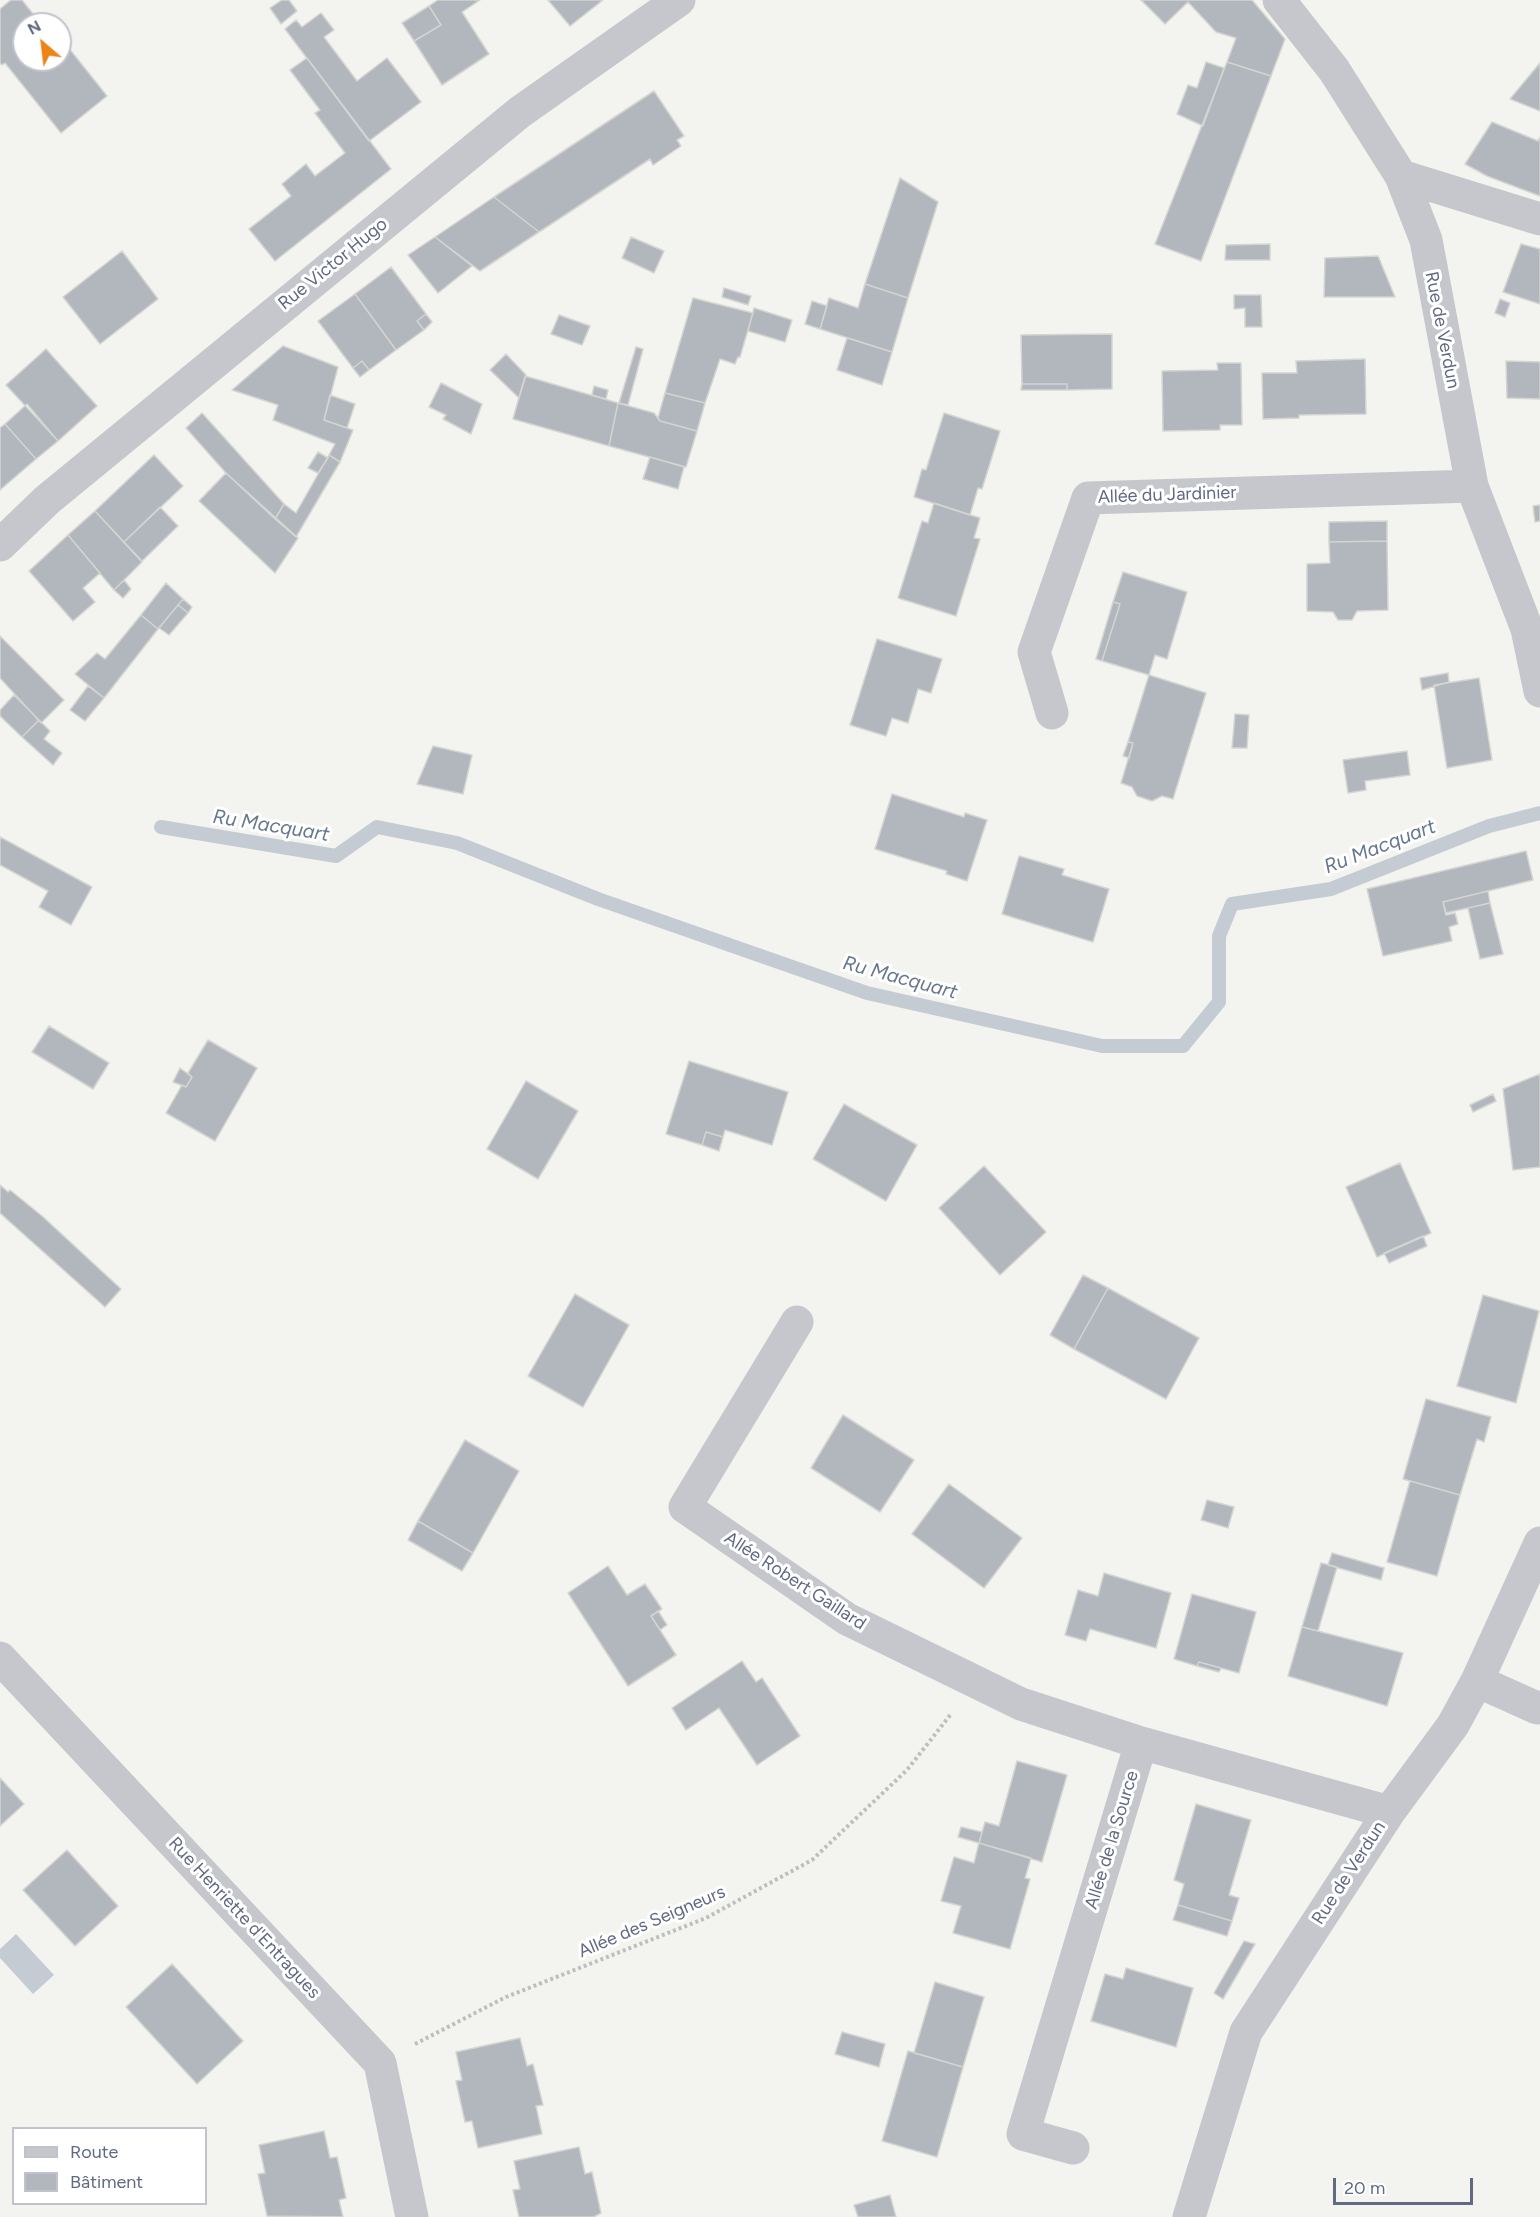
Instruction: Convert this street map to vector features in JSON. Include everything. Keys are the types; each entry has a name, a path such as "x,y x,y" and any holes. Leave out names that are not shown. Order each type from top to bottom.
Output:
{"street":[{"name":"Rue Victor Hugo","path":"0,545 47,500 520,112 679,0"},
{"name":"Rue de Verdun","path":"1279,0 1334,70 1401,176 1426,240 1472,486 1527,629 1540,691"},
{"path":"1401,176 1540,219"},
{"name":"Allée du Jardinier","path":"1052,712 1034,652 1088,498 1472,486"},
{"name":"Allée Robert Gaillard","path":"796,1322 685,1507 847,1619 1021,1704 1141,1743"},
{"name":"Rue de Verdun","path":"1189,2217 1246,2032 1389,1812 1453,1725 1477,1681 1540,1543"},
{"name":"Rue Henriette d'Entragues","path":"0,1658 380,2063"},
{"path":"1477,1681 1537,1708 1540,1707"},
{"path":"1141,1743 1389,1812"},
{"name":"Allée de la Source","path":"1073,2148 1023,2134 1141,1743"},
{"path":"380,2063 412,2217"}],"path":[{"name":"Allée des Seigneurs","path":"380,2063 506,1996 706,1918 812,1860 907,1770 976,1682"}],"shaded area":[{"path":"16,1934 54,1975 33,1994 0,1958 0,1949"}],"building":[{"path":"11,0 22,0 32,12 12,12 12,72 5,63 2,65 0,63 0,9"},
{"path":"282,0 289,0 297,11 281,24 270,8"},
{"path":"438,0 480,0 462,12 489,54 442,85 414,41 441,25 429,6"},
{"path":"548,0 603,0 570,26"},
{"path":"1141,0 1252,0 1285,39 1271,76 1227,62 1236,38 1216,32 1188,2 1165,24"},
{"path":"429,6 441,25 414,41 402,23"},
{"path":"321,13 334,30 324,37 357,81 387,58 421,102 369,141 285,29 296,20 302,27"},
{"path":"72,52 107,96 61,133 12,72 72,72"},
{"path":"307,58 391,169 275,261 249,229 291,196 282,184 306,164 315,176 345,153 315,113 320,110 290,70"},
{"path":"1206,62 1224,68 1203,126 1177,114 1188,85 1197,88"},
{"path":"1227,62 1271,76 1201,261 1155,244"},
{"path":"1540,63 1540,111 1510,99"},
{"path":"654,91 684,136 677,140 681,146 653,165 650,159 539,232 494,197"},
{"path":"1492,122 1538,141 1540,137 1540,196 1487,176 1465,164"},
{"path":"900,178 938,202 908,298 865,284"},
{"path":"494,197 539,232 480,271 435,237"},
{"path":"435,237 472,266 438,293 408,255"},
{"path":"631,237 664,251 654,273 622,258"},
{"path":"1270,244 1270,260 1225,260 1226,245"},
{"path":"1521,244 1540,249 1540,304 1503,292"},
{"path":"122,251 158,299 100,344 63,297"},
{"path":"1378,256 1395,297 1324,297 1325,258"},
{"path":"391,267 426,314 417,321 424,330 396,350 355,294"},
{"path":"865,284 908,298 892,352 820,329 829,298 858,308"},
{"path":"724,288 751,296 748,305 722,297"},
{"path":"355,294 396,350 369,370 362,361 353,368 318,321"},
{"path":"1234,295 1261,295 1262,327 1245,327 1245,308 1234,309"},
{"path":"693,298 753,313 740,357 735,364 720,359 705,403 665,393"},
{"path":"1500,299 1510,303 1505,317 1495,313"},
{"path":"812,301 827,306 820,329 805,324"},
{"path":"754,308 792,320 785,342 748,331"},
{"path":"426,314 432,322 424,330 417,321"},
{"path":"559,315 590,326 582,345 551,334"},
{"path":"1112,334 1112,389 1067,390 1067,384 1022,384 1021,335"},
{"path":"847,338 892,352 882,385 837,370"},
{"path":"283,346 338,367 324,420 353,430 340,462 329,455 335,444 273,420 278,405 232,390"},
{"path":"636,347 643,349 628,405 619,403"},
{"path":"46,349 97,406 58,441 6,385"},
{"path":"506,354 526,375 519,398 490,370"},
{"path":"1365,359 1366,414 1299,415 1299,418 1263,419 1262,373 1297,373 1296,361"},
{"path":"362,361 369,370 360,377 353,368"},
{"path":"1506,361 1540,362 1540,399 1507,398"},
{"path":"1217,363 1241,363 1242,425 1220,425 1220,430 1163,431 1162,371 1218,370"},
{"path":"525,376 618,403 609,446 513,419"},
{"path":"441,383 482,404 471,434 443,419 446,415 429,407"},
{"path":"1022,384 1067,384 1067,390 1021,390"},
{"path":"594,386 608,390 606,399 592,395"},
{"path":"665,393 705,403 697,431 660,421 658,418"},
{"path":"330,395 355,404 347,428 324,420"},
{"path":"618,403 654,413 660,421 697,431 686,467 609,446"},
{"path":"27,404 58,441 36,459 5,424"},
{"path":"202,413 284,504 275,519 226,473 186,428"},
{"path":"944,413 1000,431 982,489 978,488 970,515 914,497 922,469 926,470"},
{"path":"5,424 36,459 0,490 0,428"},
{"path":"318,452 328,458 318,473 308,468"},
{"path":"154,455 183,486 124,542 95,511"},
{"path":"329,455 340,462 296,537 275,519 284,504 296,513"},
{"path":"650,457 684,467 678,489 643,479"},
{"path":"226,473 298,538 275,573 199,501"},
{"path":"934,503 980,518 974,538 980,539 956,616 898,598 922,521 928,523"},
{"path":"1540,505 1540,521 1535,522 1533,506"},
{"path":"160,507 178,526 142,561 124,542"},
{"path":"95,511 142,562 114,590 68,535"},
{"path":"1387,521 1387,541 1329,542 1329,522"},
{"path":"68,535 100,573 83,588 95,602 73,621 29,571"},
{"path":"1387,541 1388,610 1357,611 1352,620 1338,620 1333,612 1307,611 1307,564 1330,563 1329,542"},
{"path":"1123,572 1187,592 1167,659 1155,655 1149,675 1102,661 1120,604 1113,602"},
{"path":"124,580 131,589 123,598 114,590"},
{"path":"166,583 183,599 158,629 141,615"},
{"path":"183,599 192,607 188,613 178,605"},
{"path":"1113,602 1120,604 1102,661 1096,659"},
{"path":"178,605 188,613 169,635 159,628"},
{"path":"141,615 158,629 104,698 75,674 97,653 105,659"},
{"path":"0,636 64,700 41,723 0,678"},
{"path":"877,639 942,659 931,693 918,689 908,723 892,718 886,736 850,725"},
{"path":"1448,673 1449,682 1422,690 1420,678"},
{"path":"1149,675 1206,693 1173,799 1162,796 1152,801 1137,796 1132,787 1121,783 1133,743 1128,742"},
{"path":"1479,678 1492,760 1447,768 1434,685"},
{"path":"88,686 104,698 85,721 70,710"},
{"path":"14,695 39,720 22,737 0,716 0,710"},
{"path":"1235,714 1249,715 1247,748 1232,748"},
{"path":"39,720 50,731 44,739 62,753 53,765 22,737"},
{"path":"1128,742 1133,743 1129,758 1123,756"},
{"path":"433,746 472,755 463,794 417,784"},
{"path":"1407,751 1410,775 1365,781 1366,790 1348,793 1343,760"},
{"path":"892,794 964,817 965,813 987,820 967,881 946,874 947,871 875,849"},
{"path":"0,837 92,887 71,925 39,907 48,891 0,865"},
{"path":"1526,851 1533,880 1443,902 1446,915 1455,913 1458,924 1449,927 1452,941 1383,956 1367,889"},
{"path":"1019,856 1064,869 1062,875 1109,889 1093,942 1002,914"},
{"path":"1488,891 1490,903 1446,913 1443,902"},
{"path":"1490,903 1503,954 1480,959 1468,908"},
{"path":"49,1026 109,1063 93,1089 32,1052"},
{"path":"208,1040 257,1068 215,1141 166,1113 182,1085 186,1087 192,1077 188,1073"},
{"path":"689,1061 788,1092 772,1145 725,1130 723,1137 706,1132 702,1145 666,1134"},
{"path":"180,1068 192,1077 186,1087 173,1082"},
{"path":"1540,1074 1540,1167 1513,1170 1503,1089"},
{"path":"526,1081 578,1111 538,1179 487,1149"},
{"path":"1493,1094 1496,1101 1473,1112 1470,1105"},
{"path":"844,1104 917,1145 886,1201 813,1159"},
{"path":"706,1132 723,1137 719,1151 702,1145"},
{"path":"1400,1163 1431,1233 1377,1257 1346,1187"},
{"path":"984,1166 1046,1232 1000,1275 939,1208"},
{"path":"0,1185 8,1192 10,1190 42,1216 121,1289 105,1307 0,1213"},
{"path":"1423,1236 1427,1246 1389,1263 1384,1253"},
{"path":"1083,1275 1108,1288 1074,1349 1050,1335"},
{"path":"1108,1288 1199,1338 1166,1399 1074,1349"},
{"path":"575,1294 629,1325 583,1407 528,1376"},
{"path":"1483,1295 1539,1311 1516,1403 1457,1386"},
{"path":"1426,1399 1491,1417 1484,1442 1477,1439 1460,1495 1403,1479"},
{"path":"843,1415 914,1460 880,1512 811,1468"},
{"path":"465,1440 519,1471 473,1553 418,1521"},
{"path":"1410,1481 1460,1495 1437,1576 1387,1562"},
{"path":"949,1484 1022,1538 984,1588 912,1534"},
{"path":"1207,1500 1234,1507 1228,1528 1201,1520"},
{"path":"418,1521 473,1553 462,1571 408,1540"},
{"path":"1332,1553 1384,1568 1381,1580 1328,1565"},
{"path":"1321,1563 1337,1567 1318,1631 1302,1627"},
{"path":"608,1566 627,1595 645,1584 662,1609 651,1616 676,1655 628,1686 568,1593"},
{"path":"1104,1573 1171,1593 1156,1648 1090,1629 1086,1641 1065,1635 1078,1590 1098,1596"},
{"path":"1192,1594 1256,1612 1239,1673 1199,1662 1197,1666 1174,1659"},
{"path":"658,1611 667,1625 660,1630 651,1616"},
{"path":"1302,1627 1403,1653 1387,1706 1288,1676"},
{"path":"742,1661 756,1682 762,1678 800,1736 757,1765 719,1708 686,1730 672,1708"},
{"path":"1199,1662 1221,1668 1219,1672 1197,1666"},
{"path":"1017,1761 1067,1775 1042,1862 979,1843 985,1822 999,1826"},
{"path":"0,1778 24,1804 0,1826"},
{"path":"1196,1804 1251,1820 1229,1895 1239,1898 1232,1921 1178,1905 1184,1884 1174,1880"},
{"path":"961,1827 982,1832 979,1843 958,1837"},
{"path":"979,1843 1031,1858 1025,1878 1030,1879 1010,1949 953,1933 961,1906 941,1901 954,1857 974,1863"},
{"path":"67,1850 118,1906 75,1946 23,1890"},
{"path":"1178,1905 1232,1921 1227,1936 1173,1920"},
{"path":"1244,1941 1255,1944 1223,1999 1214,1993"},
{"path":"172,1964 243,2041 197,2084 126,2007"},
{"path":"1126,1968 1193,1988 1176,2047 1091,2021 1105,1974 1123,1979"},
{"path":"935,1982 984,1997 963,2067 914,2053"},
{"path":"842,2032 885,2044 879,2067 835,2054"},
{"path":"520,2038 527,2066 533,2064 543,2105 536,2106 542,2134 478,2148 472,2121 465,2122 456,2081 462,2080 456,2052"},
{"path":"908,2051 963,2067 937,2157 882,2141"},
{"path":"324,2131 330,2158 337,2157 346,2198 339,2200 343,2217 267,2216 258,2174 265,2173 259,2145"},
{"path":"579,2147 585,2174 592,2172 601,2213 594,2217 519,2217 513,2190 520,2189 514,2161"},
{"path":"890,2195 896,2217 858,2217 854,2205"}],"waterway":[{"name":"Ru Macquart","path":"161,827 336,856 377,827 457,843 598,899 867,993 1102,1046 1183,1046 1219,1002 1219,936 1232,904 1331,889 1489,826 1540,813"}]}
